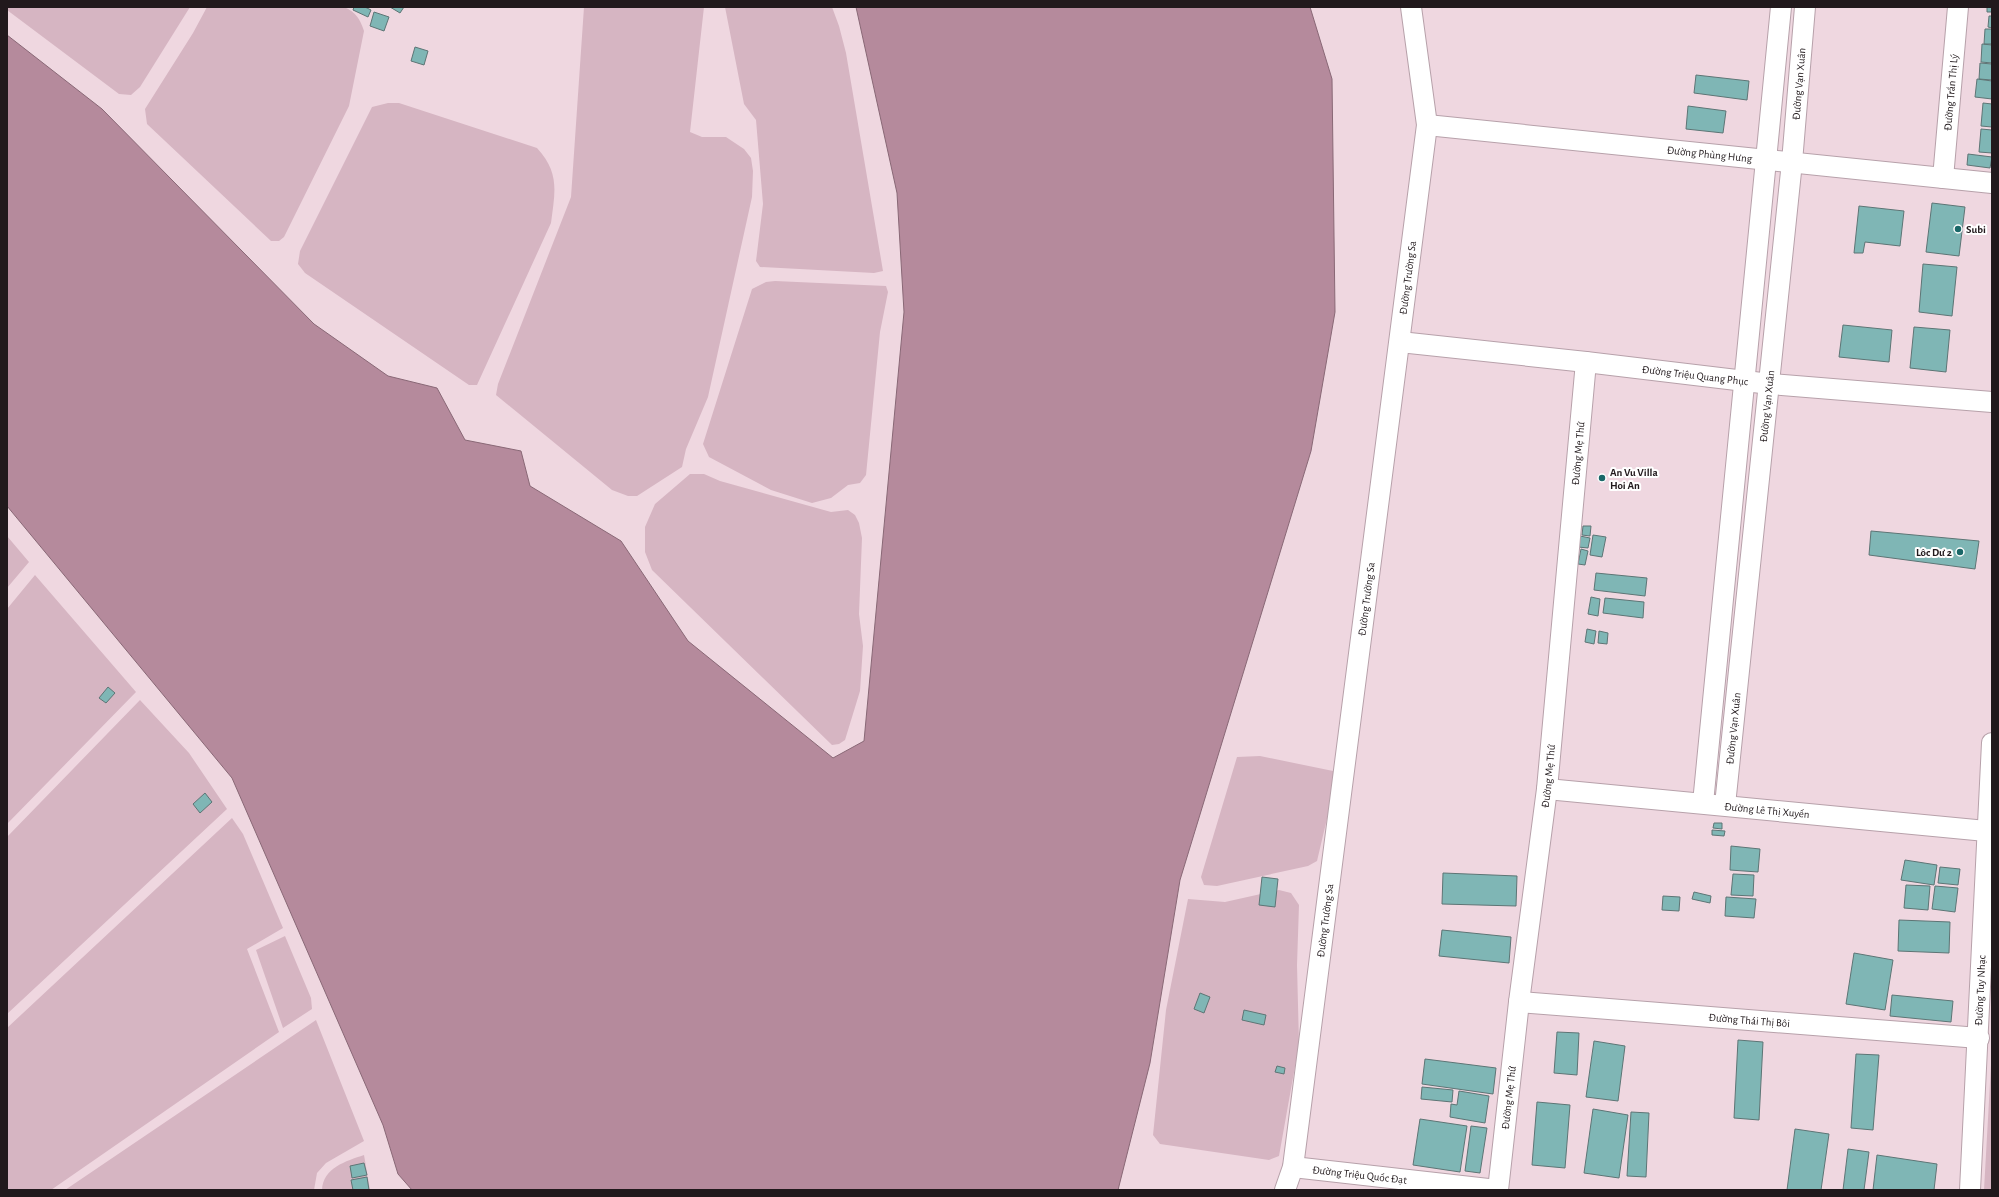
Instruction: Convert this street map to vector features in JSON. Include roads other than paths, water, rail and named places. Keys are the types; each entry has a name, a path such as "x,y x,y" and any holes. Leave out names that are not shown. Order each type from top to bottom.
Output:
{"street":[{"name":"Đường Trường Sa","path":"1285,1190 1293,1167 1427,125 1411,7"},
{"name":"Đường Vạn Xuân","path":"1703,803 1781,7"},
{"name":"Đường Vạn Xuân","path":"1725,805 1770,384 1792,162 1805,7"},
{"name":"Đường Trần Thị Lý","path":"1943,178 1958,7"},
{"name":"Đường Phùng Hưng","path":"1427,125 1992,183"},
{"name":"Đường Triệu Quang Phục","path":"1400,342 1770,384 1992,402"},
{"name":"Đường Mẹ Thứ","path":"1498,1190 1519,1002 1547,789 1586,362"},
{"name":"Đường Tuy Nhạc","path":"1970,1190 1979,1038 1986,831 1992,743"},
{"name":"Đường Lê Thị Xuyến","path":"1547,789 1986,831"},
{"name":"Đường Thái Thị Bôi","path":"1519,1002 1979,1038"},
{"name":"Đường Triệu Quốc Đạt","path":"1293,1167 1498,1190"}],"place":[{"name":"Subi","path":"1958,229"},
{"name":"An Vu Villa Hoi An","path":"1602,478"},
{"name":"Lôc Dư 2","path":"1960,552"}]}
